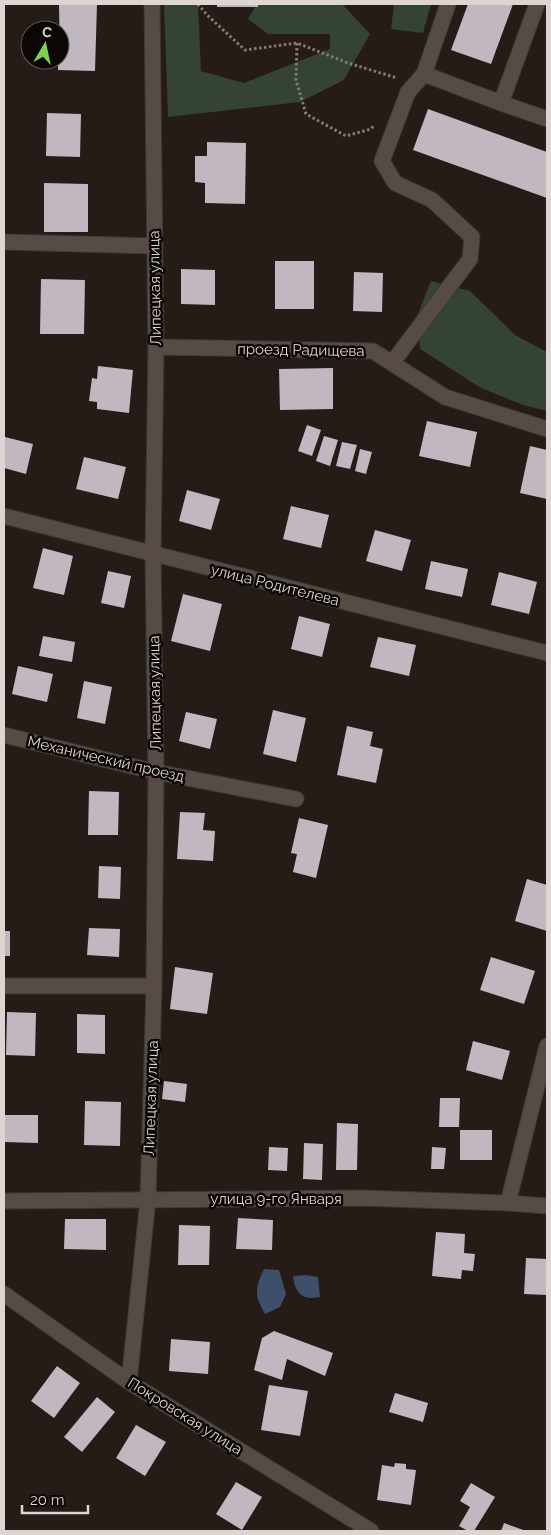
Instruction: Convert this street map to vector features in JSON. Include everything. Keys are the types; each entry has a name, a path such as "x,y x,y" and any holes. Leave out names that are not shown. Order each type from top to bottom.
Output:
{"street":[{"name":"Липецкая улица","path":"129,1382 148,1199 154,986 156,772 153,555 156,347 152,4"},
{"path":"392,364 470,260 472,236 432,200 395,183 382,162 408,92 419,79 448,4"},
{"path":"501,104 537,4"},
{"path":"419,79 547,119"},
{"path":"4,242 155,246"},
{"name":"проезд Радищева","path":"156,347 373,351 445,397 547,430"},
{"name":"улица Родителева","path":"4,516 547,653"},
{"name":"Механический проезд","path":"4,735 156,772 296,799"},
{"path":"4,986 154,986"},
{"path":"508,1203 547,1046"},
{"name":"улица 9-го Января","path":"4,1201 362,1198 547,1206"},
{"name":"Покровская улица","path":"4,1294 129,1382 371,1531"}],"path":[{"path":"198,4 207,15 245,50 296,42 348,63 419,79"},
{"path":"296,42 296,80 306,114 346,136 371,129 378,121"}],"green space":[{"path":"164,4 198,4 201,71 244,83 330,49 330,34 268,34 248,19 257,4 342,4 370,34 344,80 300,102 168,117"},
{"path":"394,4 431,4 423,33 391,29"},
{"path":"431,281 470,291 515,335 547,352 547,411 523,405 481,388 420,349 417,316"}],"water":[{"path":"264,1269 279,1270 286,1294 280,1307 265,1314 257,1296 257,1287"},
{"path":"306,1275 318,1277 320,1297 309,1298 298,1292 293,1276"}],"building":[{"path":"59,4 97,4 95,71 58,70 70,70 70,20 59,20"},
{"path":"217,4 258,4 258,7 217,7"},
{"path":"468,4 513,4 491,64 451,50"},
{"path":"428,109 547,152 547,198 413,150"},
{"path":"47,113 81,114 80,157 46,156"},
{"path":"207,142 246,143 245,204 205,203 205,183 195,182 195,156 207,156"},
{"path":"44,183 88,184 88,232 44,232"},
{"path":"275,261 314,261 314,309 275,309"},
{"path":"181,269 215,270 215,305 181,304"},
{"path":"354,272 383,273 382,312 353,311"},
{"path":"41,279 85,280 84,334 40,334"},
{"path":"98,366 133,370 129,413 97,409 97,402 89,401 92,378 97,379"},
{"path":"333,368 333,409 280,410 279,369"},
{"path":"427,421 477,432 470,467 419,456"},
{"path":"307,425 321,430 312,456 298,451"},
{"path":"324,436 338,440 330,466 316,461"},
{"path":"5,437 33,444 26,474 4,468"},
{"path":"342,442 357,445 350,469 336,466"},
{"path":"530,446 547,450 547,499 520,493"},
{"path":"360,449 372,452 366,474 355,471"},
{"path":"84,457 126,467 118,499 76,489"},
{"path":"187,490 220,499 211,530 179,521"},
{"path":"291,506 329,515 321,548 283,539"},
{"path":"375,530 411,540 402,571 366,561"},
{"path":"43,548 73,556 64,595 33,588"},
{"path":"431,561 468,569 462,597 425,589"},
{"path":"108,571 131,576 124,608 101,603"},
{"path":"499,572 537,582 529,614 491,605"},
{"path":"183,594 222,604 210,651 171,641"},
{"path":"299,616 330,624 322,657 291,649"},
{"path":"43,636 75,642 72,662 39,656"},
{"path":"378,637 416,645 409,676 370,667"},
{"path":"18,666 53,674 47,702 12,694"},
{"path":"84,681 112,687 105,724 77,718"},
{"path":"273,710 306,718 296,762 263,754"},
{"path":"186,712 217,719 210,749 179,741"},
{"path":"347,726 373,732 370,746 383,749 376,783 337,775"},
{"path":"89,791 119,792 118,835 88,835"},
{"path":"180,812 205,813 203,830 215,831 213,861 177,859"},
{"path":"299,818 328,825 316,878 293,872 297,854 291,853"},
{"path":"99,866 121,867 120,899 98,898"},
{"path":"527,879 547,885 547,931 515,921"},
{"path":"89,928 120,929 119,957 87,955"},
{"path":"4,931 10,931 10,956 4,956"},
{"path":"491,957 535,971 524,1004 480,990"},
{"path":"175,967 213,973 207,1014 170,1009"},
{"path":"7,1012 36,1013 35,1056 6,1055"},
{"path":"77,1014 105,1015 105,1054 77,1053"},
{"path":"473,1041 510,1051 502,1080 466,1070"},
{"path":"164,1081 187,1084 185,1102 162,1099"},
{"path":"440,1098 460,1098 459,1127 439,1127"},
{"path":"85,1101 121,1102 120,1146 84,1145"},
{"path":"4,1115 38,1115 38,1143 4,1142"},
{"path":"337,1123 358,1124 357,1170 336,1170"},
{"path":"460,1130 492,1130 492,1160 460,1160"},
{"path":"304,1143 323,1144 322,1180 303,1179"},
{"path":"269,1147 288,1148 287,1171 268,1170"},
{"path":"432,1147 446,1148 444,1169 431,1169"},
{"path":"238,1218 273,1220 272,1250 236,1249"},
{"path":"65,1219 106,1219 106,1250 64,1249"},
{"path":"179,1225 210,1226 209,1265 178,1265"},
{"path":"436,1232 465,1234 464,1253 475,1254 473,1271 462,1270 461,1279 432,1276"},
{"path":"526,1258 547,1259 547,1295 524,1294"},
{"path":"274,1331 333,1353 325,1376 287,1359 282,1380 254,1370 262,1338"},
{"path":"171,1339 210,1342 208,1374 169,1371"},
{"path":"57,1366 80,1383 54,1418 31,1401"},
{"path":"269,1385 308,1391 300,1436 261,1430"},
{"path":"395,1393 428,1403 423,1422 389,1412"},
{"path":"97,1397 115,1412 82,1452 64,1437"},
{"path":"136,1425 166,1442 145,1476 116,1458"},
{"path":"395,1463 406,1464 406,1469 416,1470 411,1505 377,1500 382,1465 394,1467"},
{"path":"236,1482 262,1497 242,1530 216,1514"},
{"path":"471,1483 495,1497 474,1531 468,1531 459,1526 470,1507 460,1501"},
{"path":"504,1523 526,1531 501,1531"}]}
